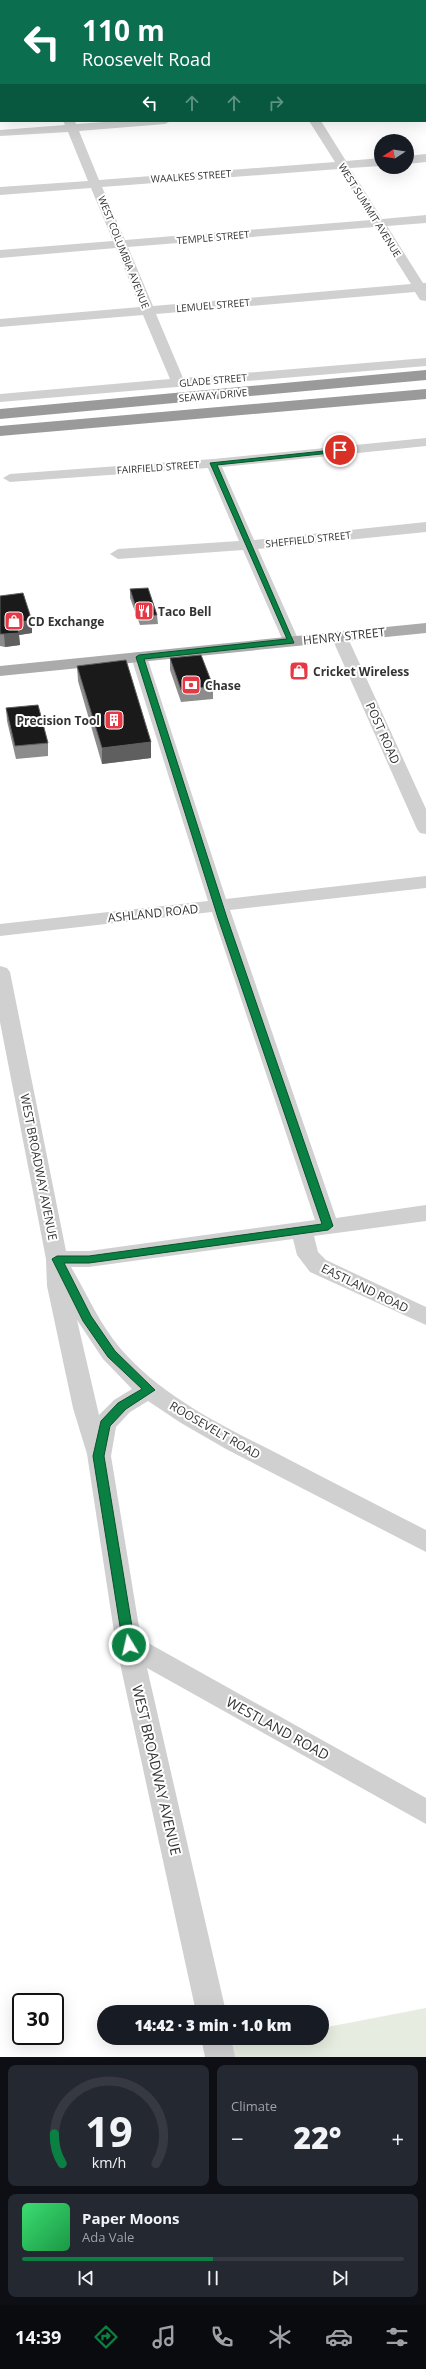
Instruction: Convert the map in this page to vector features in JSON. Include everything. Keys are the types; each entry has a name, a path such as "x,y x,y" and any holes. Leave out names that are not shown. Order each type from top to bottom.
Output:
{"highway":[{"name":"SEAWAY DRIVE","path":"0,414 426,375"},
{"path":"236,410 226,404 229,399 426,379"},
{"name":"SEAWAY DRIVE","path":"0,431 426,394"}],"main road":[{"name":"HENRY STREET","path":"0,671 426,628"}],"street":[{"path":"0,133 71,124 134,122"},
{"name":"WEST SUMMIT AVENUE","path":"316,122 378,223 422,288 426,299"},
{"name":"WEST COLUMBIA AVENUE","path":"71,124 178,383"},
{"path":"414,159 426,158"},
{"name":"WAALKES STREET","path":"0,191 374,163"},
{"name":"TEMPLE STREET","path":"0,254 426,219"},
{"name":"LEMUEL STREET","path":"0,323 422,288"},
{"name":"GLADE STREET","path":"0,398 426,362"},
{"name":"FAIRFIELD STREET","path":"10,478 213,463 426,442"},
{"path":"213,463 247,545 291,641"},
{"name":"SHEFFIELD STREET","path":"118,554 247,545 426,527"},
{"name":"POST ROAD","path":"339,636 426,829"},
{"path":"139,657 219,905 328,1226"},
{"name":"ASHLAND ROAD","path":"0,930 426,882"},
{"name":"WEST BROADWAY AVENUE","path":"0,972 57,1259 58,1286 85,1408 99,1456 129,1645 209,2005"},
{"path":"57,1259 89,1259 426,1213"},
{"name":"EASTLAND ROAD","path":"301,1230 308,1255 318,1266 426,1317"},
{"name":"ROOSEVELT ROAD","path":"57,1259 87,1318 112,1354 149,1390 198,1422 242,1447 426,1542"},
{"name":"WEST BROADWAY AVENUE","path":"99,1456 105,1424 122,1406 149,1390"},
{"name":"WESTLAND ROAD","path":"129,1645 426,1812"},
{"path":"217,2045 220,2057"}],"shaded area":[{"path":"426,2008 426,2057 220,2057 219,2048 234,2045 329,2045 329,2027"}],"building":[{"name":"Taco Bell","path":"148,588 157,615 139,617 130,589"},
{"name":"CD Exchange","path":"23,593 32,621 16,622 19,633 0,634 0,596"},
{"path":"201,655 213,686 181,690 170,658"},
{"name":"Precision Tool","path":"126,660 151,742 102,748 77,666"},
{"path":"38,705 48,743 15,746 6,708"}],"place":[{"name":"Taco Bell","path":"144,611"},
{"name":"CD Exchange","path":"14,621"},
{"name":"Cricket Wireless","path":"299,671"},
{"name":"Chase","path":"191,685"},
{"name":"Precision Tool","path":"114,720"}],"route":[{"path":"129,1645 99,1456 105,1424 122,1406 149,1390 112,1354 87,1318 57,1259 89,1259 328,1226 223,918 139,657 291,641 247,545 213,463 340,450"}]}
